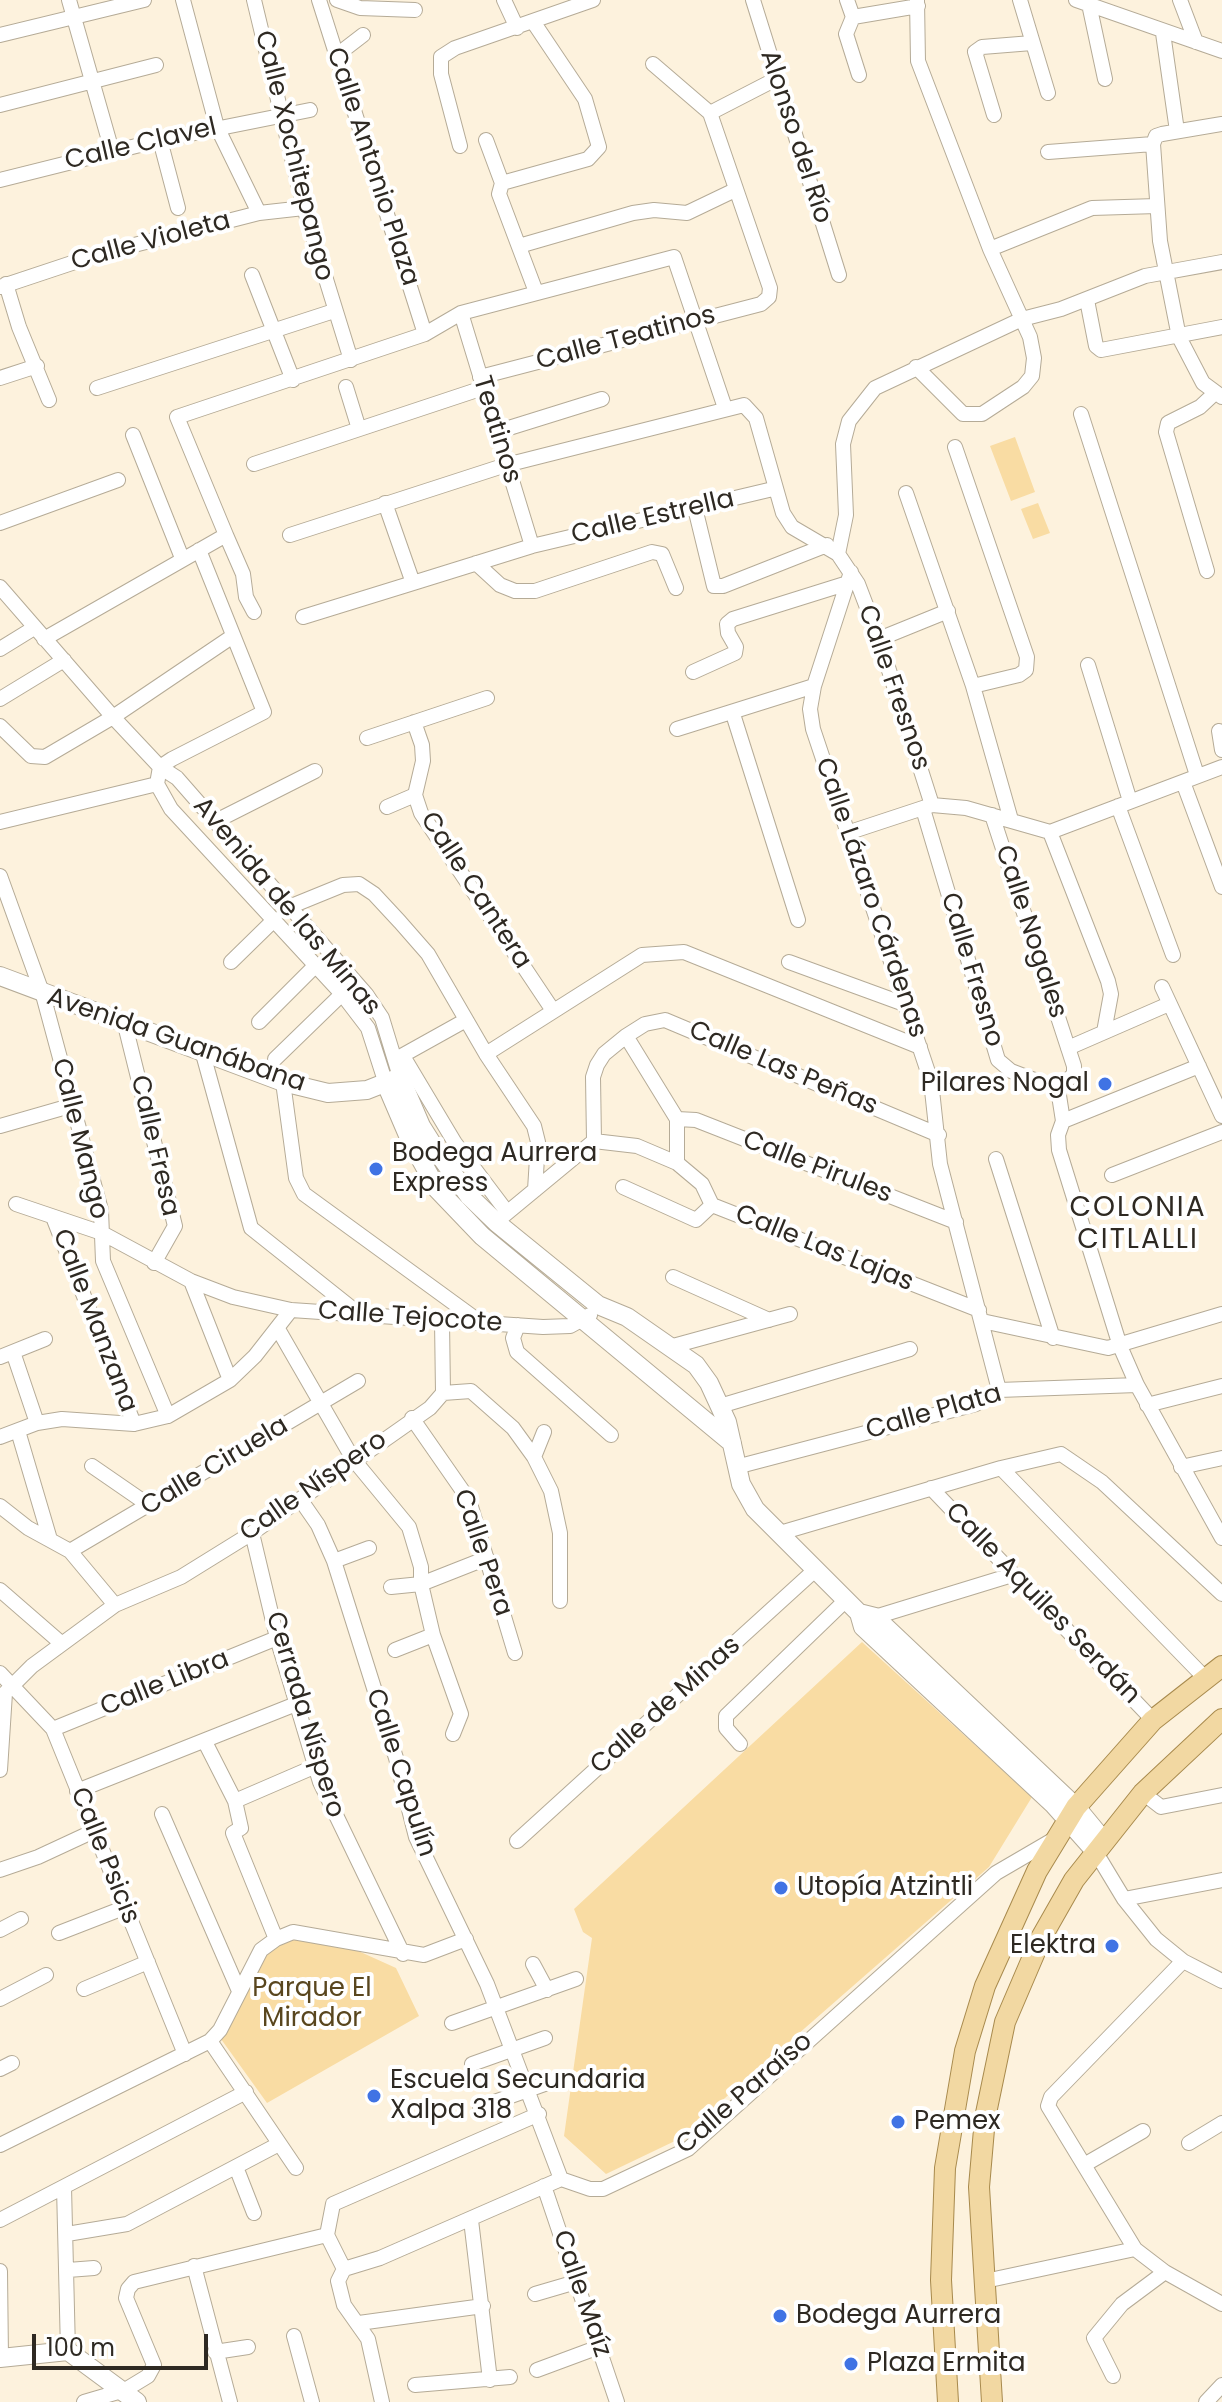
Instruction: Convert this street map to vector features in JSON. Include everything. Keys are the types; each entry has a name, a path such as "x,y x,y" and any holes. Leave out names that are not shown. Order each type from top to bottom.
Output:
{"main road":[{"path":"948,2402 941,2257 945,2168 965,2051 985,1986 1011,1924 1067,1821 1153,1720 1214,1672"},
{"path":"992,2402 979,2187 985,2118 997,2052 1016,1993 1041,1938 1143,1793 1222,1719"}],"street":[{"path":"69,0 112,151"},
{"path":"0,35 144,0"},
{"path":"183,0 217,127 259,213"},
{"name":"Calle Xochitepango","path":"254,0 304,208 351,360"},
{"name":"Calle Antonio Plaza","path":"319,0 425,334"},
{"path":"337,0 360,8 415,10"},
{"path":"504,0 517,28"},
{"path":"460,146 441,74 441,57 455,48 593,0"},
{"name":"Alonso del Río","path":"753,0 839,275"},
{"path":"847,0 853,17 846,34 859,75"},
{"path":"1020,0 1048,93"},
{"path":"1180,0 1196,42"},
{"path":"1083,2 1163,33 1222,51"},
{"path":"1083,2 1105,79"},
{"path":"853,17 918,3 918,61 990,249 1022,319 1034,358 1032,376 1004,403 982,414 963,414 916,367"},
{"path":"502,183 596,154 599,147 585,99 534,23"},
{"path":"1163,33 1177,131"},
{"path":"337,55 363,35"},
{"path":"994,115 975,52 982,47 1032,43"},
{"path":"519,246 633,213 654,210 687,213 735,190 710,113 653,64"},
{"path":"0,105 156,65"},
{"path":"710,113 776,79"},
{"name":"Calle Clavel","path":"0,180 217,127 310,110"},
{"path":"1048,152 1154,140 1177,131 1222,124"},
{"path":"160,140 178,208"},
{"path":"486,140 502,183 499,194 536,292"},
{"path":"1154,140 1157,206 1179,337 1195,371 1218,395 1168,423 1166,432 1207,571"},
{"name":"Calle Teatinos","path":"254,464 482,383 696,319 761,304 769,297 770,288 735,190"},
{"path":"990,249 1065,215 1092,208 1157,206"},
{"name":"Calle Violeta","path":"3,286 99,254 259,213 304,208"},
{"path":"254,612 246,597 243,574 177,417 425,334 461,313 674,257 725,408"},
{"path":"832,550 846,515 843,444 849,421 875,388 1022,319 1087,300 1145,276 1222,262"},
{"path":"252,275 293,380"},
{"path":"3,286 49,400"},
{"path":"1087,300 1096,346 1101,350 1222,327"},
{"name":"Calle Xochitepango","path":"97,388 334,311"},
{"name":"Teatinos","path":"461,313 532,546"},
{"path":"0,378 37,366"},
{"path":"346,387 359,429"},
{"path":"496,432 602,399"},
{"path":"290,535 506,465 744,405 751,409 756,418 773,489 792,527 832,550"},
{"path":"1081,414 1222,887"},
{"path":"133,435 182,558"},
{"path":"955,447 1027,657 1026,670 1019,675 973,686"},
{"path":"0,523 118,480"},
{"name":"Calle Estrella","path":"303,617 532,546 773,489"},
{"path":"906,493 973,686 1011,820"},
{"path":"385,503 413,583"},
{"path":"695,508 714,586 832,550"},
{"path":"0,649 39,634 226,535"},
{"path":"0,822 157,784 160,767 264,712 199,550"},
{"name":"Calle Fresnos","path":"832,550 850,578 879,639 928,807"},
{"path":"476,563 500,585 515,591 535,591 652,552 662,554 667,560 676,588"},
{"path":"693,672 735,653 727,624 733,619 850,578"},
{"name":"Calle Lázaro Cárdenas","path":"850,578 814,686 810,709 813,729 931,1081 940,1164 999,1390"},
{"name":"Avenida de las Minas","path":"0,587 113,717 160,767 177,778 366,994 382,1018 410,1140 437,1189 482,1236 592,1312 627,1317 673,1346 696,1365 720,1406 736,1467 755,1509 1100,1852"},
{"path":"879,639 948,611"},
{"path":"0,726 31,756 45,757 113,717 233,636"},
{"path":"0,699 64,660"},
{"path":"1088,665 1124,804 1173,955"},
{"path":"677,729 733,714 814,686"},
{"path":"367,738 487,698"},
{"path":"733,714 798,920"},
{"name":"Calle Cantera","path":"414,722 423,761 415,795 421,813 552,1009"},
{"path":"1219,731 1222,750"},
{"path":"847,833 928,807 966,808 1050,832 1222,767"},
{"path":"214,822 315,771"},
{"name":"Avenida de las Minas","path":"157,784 171,809 275,919 368,1028 395,1069 421,1126 469,1196 502,1218 592,1312 732,1443"},
{"path":"387,807 415,795"},
{"name":"Calle Fresno","path":"928,807 998,1060 1011,1071 1058,1089"},
{"name":"Calle Nogales","path":"992,815 1068,1048"},
{"path":"1050,832 1108,981 1111,994 1104,1032"},
{"name":"Calle Mango","path":"0,876 43,995 70,1106 101,1210 103,1261 168,1416"},
{"path":"289,907 343,885 359,884 374,894 428,954 486,1054 534,1126 538,1142 535,1190"},
{"path":"231,962 275,919"},
{"path":"486,1054 552,1009 642,955 684,952 920,1047"},
{"path":"789,962 904,1004"},
{"path":"259,1022 316,965"},
{"name":"Avenida Guanábana","path":"0,976 203,1054 283,1082 328,1093 367,1090 395,1069"},
{"path":"1162,987 1222,1116"},
{"path":"275,1059 342,994"},
{"path":"1169,1004 1068,1048 1074,1074 1058,1089 1063,1121 1058,1135 1059,1150 1120,1346 1147,1405 1222,1538"},
{"path":"395,1069 466,1020"},
{"name":"Calle Las Peñas","path":"626,1036 645,1024 665,1020 939,1135"},
{"name":"Calle Fresa","path":"125,1025 175,1226 154,1263"},
{"path":"502,1218 594,1141 593,1077 604,1054 626,1036 677,1119 677,1163"},
{"path":"203,1054 251,1228 359,1314"},
{"path":"1063,1121 1199,1066"},
{"path":"283,1082 296,1178 304,1194 477,1320"},
{"path":"0,1126 70,1106"},
{"name":"Calle Pirules","path":"677,1119 696,1120 956,1222"},
{"path":"1112,1175 1222,1132"},
{"name":"Calle Las Lajas","path":"594,1141 637,1146 677,1163 702,1184 712,1205 980,1316 1053,1338 1108,1348 1120,1346"},
{"path":"996,1159 1053,1338"},
{"path":"623,1187 696,1220 702,1218 712,1205"},
{"name":"Calle Manzana","path":"16,1204 102,1233 191,1281 233,1297 291,1310"},
{"name":"Calle Manzana","path":"53,1217 134,1424"},
{"path":"673,1277 769,1320"},
{"path":"191,1281 230,1380"},
{"name":"Calle Tejocote","path":"0,1437 37,1423 62,1419 134,1424 168,1416 230,1380 278,1329 291,1310 570,1326 592,1312"},
{"path":"673,1346 790,1314"},
{"path":"1120,1346 1222,1314"},
{"path":"442,1321 443,1393 471,1391 513,1428 534,1457 551,1491 560,1533 560,1601"},
{"path":"518,1325 513,1338 517,1352 611,1435"},
{"path":"278,1329 353,1459 409,1527 421,1567 421,1584 433,1635 461,1714 453,1734"},
{"path":"37,1423 6,1354 45,1339"},
{"path":"720,1406 910,1349"},
{"name":"Calle Ciruela","path":"70,1551 358,1381"},
{"name":"Calle Plata","path":"736,1467 976,1404 999,1390 1137,1385"},
{"path":"1147,1405 1222,1386"},
{"name":"Calle Níspero","path":"13,1683 61,1643 95,1623 115,1605 181,1577 252,1533 353,1459 430,1408 443,1393"},
{"name":"Calle Pera","path":"412,1418 469,1500 515,1653"},
{"path":"18,1431 49,1536"},
{"path":"534,1457 544,1432"},
{"path":"780,1533 1001,1468 1061,1454 1102,1482 1222,1594"},
{"path":"1181,1467 1222,1458"},
{"path":"92,1466 150,1506"},
{"path":"1001,1468 1214,1672"},
{"name":"Calle Aquiles Serdán","path":"931,1488 1153,1720"},
{"name":"Calle Capulín","path":"300,1499 318,1525 334,1561 396,1758 416,1837 497,2007 561,2179"},
{"path":"0,1506 28,1528 49,1536 70,1551 115,1605"},
{"name":"Cerrada Níspero","path":"252,1533 277,1638 316,1766 340,1830 403,1954"},
{"path":"334,1561 369,1548"},
{"path":"391,1587 421,1584 487,1558"},
{"name":"Calle de Minas","path":"517,1841 815,1570"},
{"path":"740,1744 724,1724 726,1716 861,1614 1012,1575"},
{"path":"0,1590 61,1643"},
{"path":"395,1650 433,1635"},
{"name":"Calle Libra","path":"53,1729 277,1638"},
{"name":"Calle Psicis","path":"0,1673 13,1683 53,1729 185,2054"},
{"path":"0,1770 5,1693 13,1683"},
{"path":"77,1791 296,1704"},
{"path":"205,1742 235,1801 241,1828 233,1833 276,1939"},
{"path":"235,1801 316,1766"},
{"path":"1143,1793 1161,1807 1222,1795"},
{"path":"162,1814 239,1991"},
{"name":"Calle Paraíso","path":"561,2179 590,2189 603,2189 688,2149 996,1873 1067,1821"},
{"path":"0,1870 38,1857 94,1831"},
{"path":"1100,1852 1124,1899 1156,1939 1183,1961 1222,1981"},
{"path":"1124,1899 1222,1880"},
{"path":"59,1933 126,1907"},
{"path":"0,1930 21,1919"},
{"path":"0,2145 210,2041 220,2030 261,1950 276,1939 293,1932 371,1944 403,1954 424,1955 466,1939"},
{"path":"371,1944 393,1935"},
{"path":"1183,1961 1051,2097 1048,2106 1135,2249 1165,2272 1222,2304"},
{"path":"84,1989 148,1962"},
{"path":"533,1964 547,1990"},
{"path":"0,1999 46,1975"},
{"path":"452,2023 576,1979"},
{"path":"472,2064 545,2038"},
{"path":"210,2041 296,2168"},
{"path":"480,2107 559,2079"},
{"path":"0,2220 246,2092"},
{"path":"344,2269 327,2235 333,2204 539,2114"},
{"path":"1189,2143 1222,2123"},
{"path":"1084,2165 1143,2131"},
{"path":"67,2234 127,2224 279,2144"},
{"path":"236,2167 254,2213"},
{"path":"344,2269 359,2267 561,2179"},
{"name":"Calle Maíz","path":"544,2186 617,2402"},
{"path":"64,2187 68,2351"},
{"path":"471,2220 490,2380"},
{"path":"84,2402 131,2396 154,2365 126,2298 128,2289 145,2277 327,2235"},
{"path":"985,2281 1135,2249"},
{"path":"194,2266 230,2402"},
{"path":"68,2270 94,2268"},
{"path":"344,2269 338,2281 344,2305 368,2339 382,2402"},
{"path":"0,2271 0,2358 68,2351 131,2396"},
{"path":"1113,2376 1094,2338 1122,2304 1165,2272"},
{"path":"535,2294 576,2282"},
{"path":"359,2323 483,2306"},
{"path":"294,2336 312,2402"},
{"path":"215,2352 248,2347"},
{"path":"537,2370 599,2347"},
{"path":"415,2385 510,2377"},
{"path":"1206,2402 1222,2385"}],"green space":[{"path":"1015,437 1035,492 1011,501 990,446"},
{"path":"1038,503 1050,533 1033,539 1021,509"},
{"name":"Utopía Atzintli","path":"862,1642 1032,1797 989,1867 677,2140 606,2174 564,2136 592,1938 583,1932 574,1909"},
{"name":"Parque El Mirador","path":"297,1939 334,1940 396,1968 419,2016 267,2103 221,2039 263,1954 276,1943"}],"place":[{"name":"Pilares Nogal","path":"1105,1084"},
{"name":"Bodega Aurrera Express","path":"376,1169"},
{"name":"Utopía Atzintli","path":"781,1888"},
{"name":"Elektra","path":"1112,1946"},
{"name":"Escuela Secundaria Xalpa 318","path":"374,2096"},
{"name":"Pemex","path":"898,2122"},
{"name":"Bodega Aurrera","path":"780,2316"},
{"name":"Plaza Ermita","path":"851,2364"}],"district":[{"name":"COLONIA CITLALLI","path":"1138,1225"}]}
